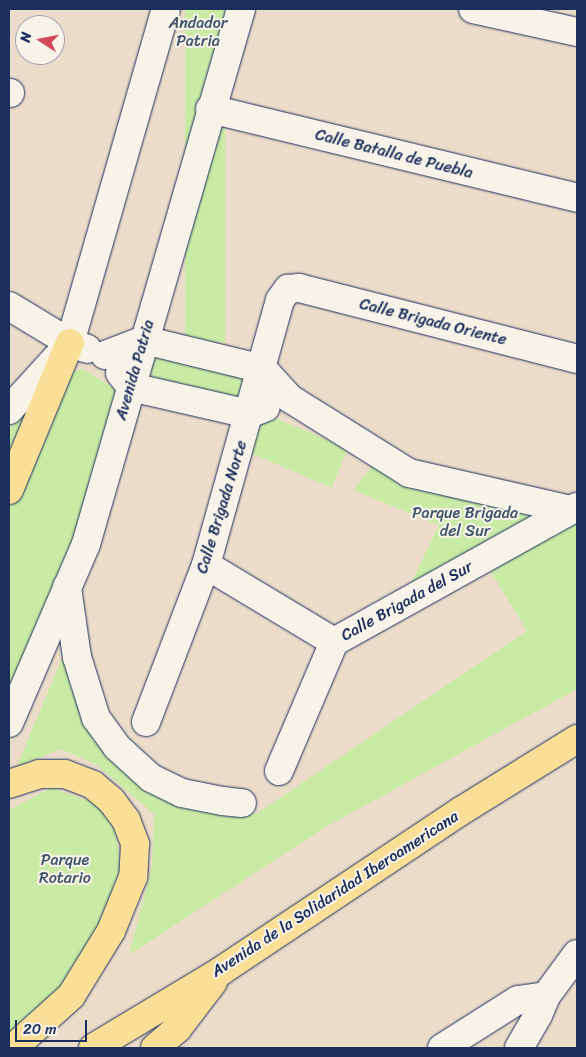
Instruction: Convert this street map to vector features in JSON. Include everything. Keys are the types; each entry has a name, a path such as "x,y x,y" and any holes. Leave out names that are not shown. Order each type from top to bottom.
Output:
{"highway":[{"path":"9,490 70,343"},
{"name":"Avenida de la Solidaridad Iberoamericana","path":"93,1048 221,971 461,811 577,739"},
{"path":"9,784 40,774 65,774 93,786 111,800 126,820 135,844 132,877 111,932 71,996 13,1048"},
{"path":"155,1048 178,1028 221,971"}],"street":[{"path":"9,410 70,343 166,9"},
{"name":"Avenida Patria","path":"9,723 86,544 240,9"},
{"path":"473,9 577,32"},
{"name":"Calle Batalla de Puebla","path":"210,109 577,198"},
{"name":"Calle Brigada Oriente","path":"288,289 299,288 577,359"},
{"name":"Calle Brigada Norte","path":"146,722 206,565 263,369 280,300 288,289"},
{"path":"9,306 70,343 105,355 131,387 249,414 289,398"},
{"path":"105,355 144,340 263,369 289,398 409,473 574,509"},
{"name":"Calle Brigada del Sur","path":"279,771 334,642 574,509"},
{"path":"206,565 334,642"},
{"path":"67,587 77,657 96,718 117,747 151,778 182,793 215,800 242,802"},
{"path":"519,1048 538,1015 546,996 577,954"},
{"path":"442,1048 518,1000 546,996"}],"green space":[{"name":"Andador Patria","path":"185,9 225,9 225,342 185,342"},
{"path":"143,344 263,370 254,414 134,388"},
{"path":"83,369 117,390 76,534 9,693 9,429 49,377"},
{"path":"266,414 348,449 332,487 250,453"},
{"name":"Parque Brigada del Sur","path":"374,464 538,514 411,583 439,525 353,490"},
{"path":"577,516 577,689 324,828 129,955 152,866 154,814 97,765 61,749 17,766 65,651 88,725 199,807 256,814 527,631 490,570"},
{"name":"Parque Rotario","path":"51,788 95,803 114,828 123,872 106,929 63,994 9,1037 9,810"}]}
